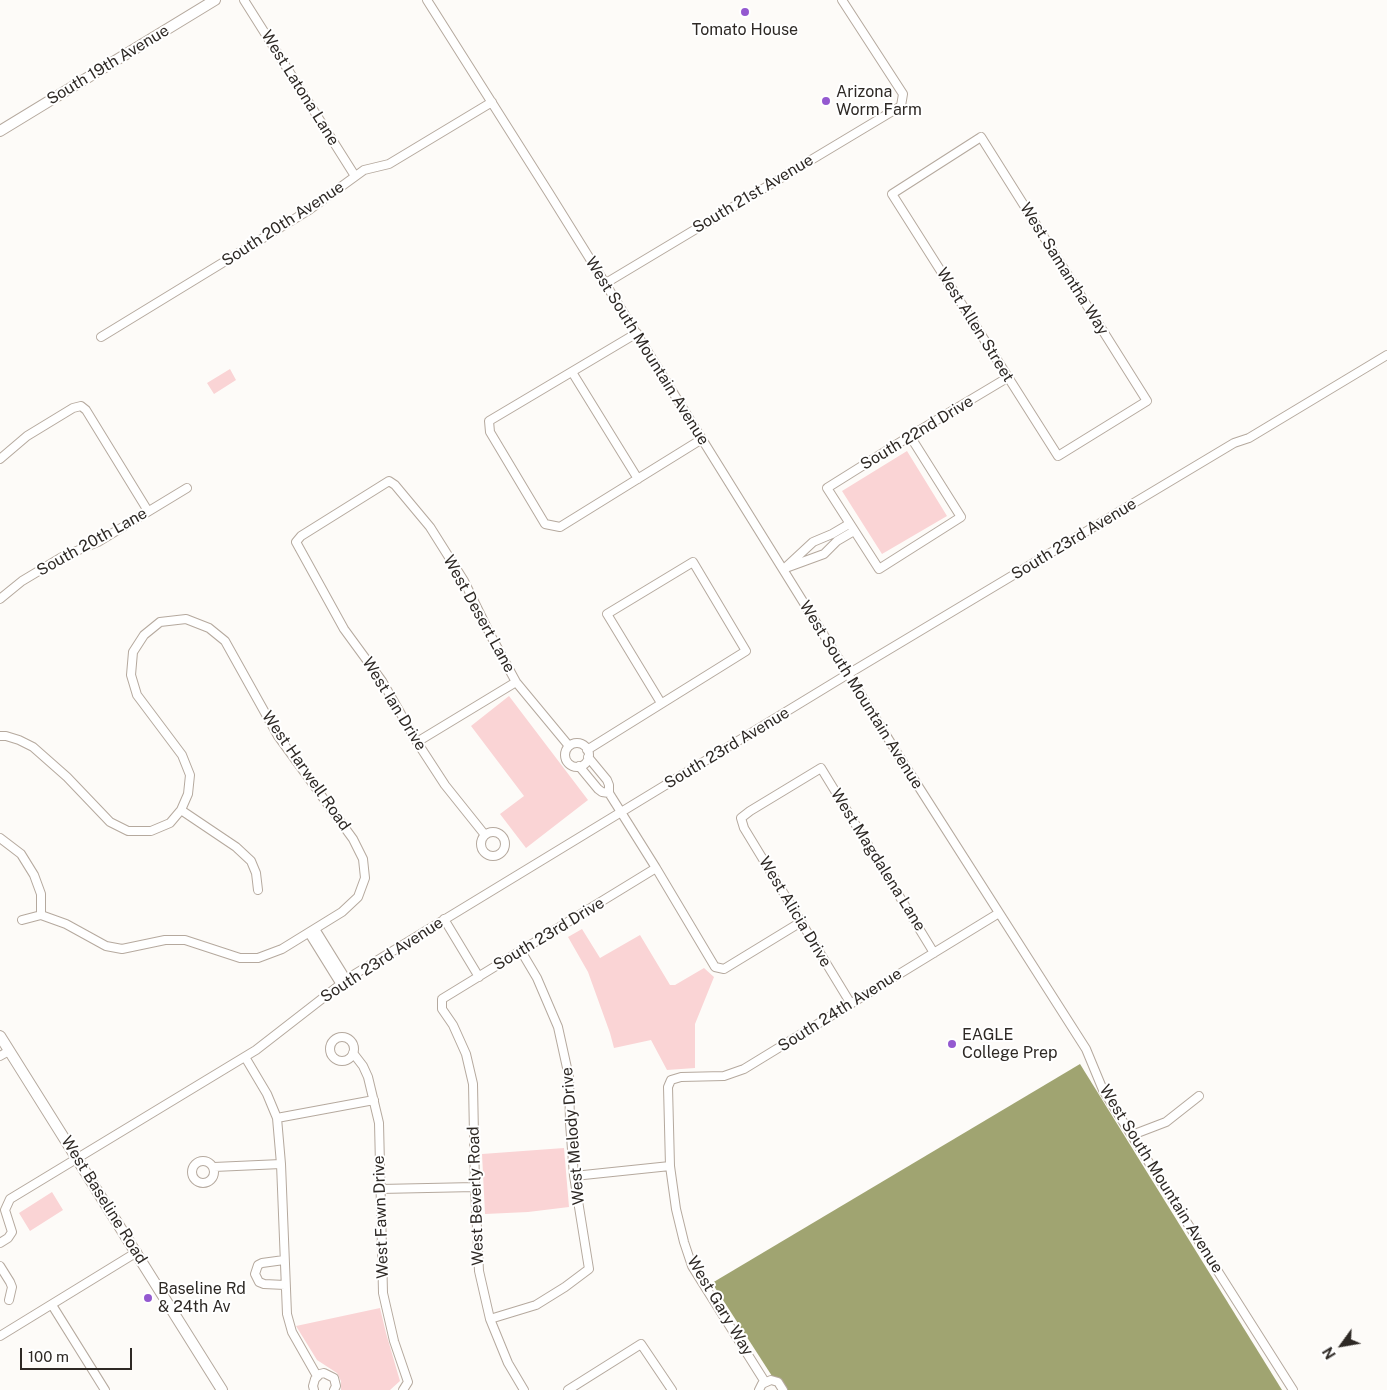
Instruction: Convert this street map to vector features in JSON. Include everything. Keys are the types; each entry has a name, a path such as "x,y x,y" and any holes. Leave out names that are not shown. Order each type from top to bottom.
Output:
{"main road":[{"name":"South 19th Avenue","path":"0,131 215,0"},
{"name":"West Baseline Road","path":"0,1036 5,1053 77,1158 222,1390"}],"street":[{"name":"West Latona Lane","path":"244,0 355,176"},
{"name":"West South Mountain Avenue","path":"427,0 637,333 848,674 1086,1049 1103,1090 1293,1390"},
{"name":"South 21st Avenue","path":"606,284 901,106 903,94 842,0"},
{"name":"South 20th Avenue","path":"101,337 310,210 355,176 369,168 389,164 492,102"},
{"name":"West Samantha Way","path":"892,194 981,137 1147,401 1058,456"},
{"name":"West Allen Street","path":"892,194 1058,456"},
{"path":"637,333 489,421 490,432 545,524 560,527 702,439"},
{"name":"South 23rd Avenue","path":"77,1158 143,1120 244,1057 289,1026 343,981 444,919 1234,443 1249,438 1387,355"},
{"path":"572,372 638,479"},
{"name":"South 22nd Drive","path":"849,524 827,488 1007,378"},
{"path":"0,459 27,436 73,408 81,406 86,410 148,512"},
{"path":"783,570 813,542 849,524 879,569 961,517 910,436"},
{"name":"West Desert Lane","path":"296,542 301,536 390,481 430,527 464,581 516,682 569,746"},
{"name":"South 20th Lane","path":"0,599 22,581 62,557 98,542 187,488"},
{"path":"783,570 824,554 837,541 854,531"},
{"name":"West Ian Drive","path":"296,542 344,629 382,681 417,742 445,785 485,835"},
{"path":"661,703 607,614 693,562 746,651 661,703 588,753 585,763 579,766 572,766 566,761 565,754 569,746 578,744 588,753 609,785 609,793 715,967 724,969 801,922"},
{"name":"West Harwell Road","path":"181,810 188,794 190,775 182,755 137,695 131,675 133,652 144,635 160,622 186,620 209,628 225,641 278,736 353,839 363,859 365,878 358,897 342,912 312,931"},
{"path":"417,742 516,682"},
{"path":"3,736 33,747 67,776 110,822 128,831 151,831 170,823 181,810 236,847 251,861 256,873 258,890"},
{"path":"579,766 602,792 609,793"},
{"name":"West Alicia Drive","path":"821,768 741,818 744,828 850,1004"},
{"name":"West Magdalena Lane","path":"821,768 934,953"},
{"path":"590,780 601,773"},
{"path":"0,838 21,854 34,875 41,894 41,915"},
{"name":"South 23rd Drive","path":"442,999 656,868"},
{"name":"South 24th Avenue","path":"671,1080 681,1077 734,1074 999,912"},
{"path":"22,920 41,915 66,924 106,946 122,949 165,940 185,940 240,958 258,958 282,949 312,931 343,981"},
{"path":"444,919 479,976"},
{"name":"West Melody Drive","path":"490,1319 536,1305 589,1269 574,1176 569,1077 558,1027 537,978 521,951"},
{"name":"West Beverly Road","path":"442,999 442,1009 453,1025 466,1054 473,1084 474,1187 479,1272 490,1319 508,1364 524,1390"},
{"name":"West Fawn Drive","path":"353,1054 365,1072 374,1100 378,1122 383,1293 394,1342 408,1382 403,1390"},
{"path":"244,1057 267,1094 277,1118 281,1164 287,1314 292,1332 317,1376"},
{"name":"West Gary Way","path":"671,1080 668,1087 670,1166 680,1228 692,1266 765,1382"},
{"path":"1132,1135 1166,1122 1198,1096"},
{"path":"277,1118 374,1100"},
{"path":"0,1243 8,1238 12,1232 5,1210 8,1201 77,1158"},
{"path":"214,1167 281,1164"},
{"path":"574,1176 670,1166"},
{"path":"380,1189 474,1187"},
{"path":"0,1336 137,1252"},
{"path":"284,1260 262,1263 258,1266 255,1274 259,1282 285,1286"},
{"path":"0,1266 12,1287 10,1300"},
{"path":"52,1304 105,1390"},
{"path":"572,1389 641,1344 672,1390"},
{"path":"311,1389 317,1376 324,1373 331,1376 335,1382 334,1390"},
{"path":"759,1390 765,1382 771,1380 778,1382 783,1390"}],"shaded area":[{"path":"230,369 236,380 214,394 207,383"},
{"path":"907,451 947,516 882,554 842,491"},
{"path":"509,696 588,800 526,848 500,814 524,796 471,726"},
{"path":"582,929 600,958 640,935 670,985 675,985 704,968 714,977 695,1024 695,1068 667,1070 651,1040 614,1048 588,972 568,937"},
{"path":"1080,1064 1282,1390 781,1390 712,1283"},
{"path":"564,1148 569,1207 528,1212 485,1214 482,1154"},
{"path":"52,1192 63,1210 30,1231 19,1213"},
{"path":"380,1308 400,1381 390,1390 341,1390 341,1381 337,1373 317,1360 296,1326"}],"place":[{"name":"Tomato House","path":"745,12"},
{"name":"Arizona Worm Farm","path":"826,101"},
{"name":"EAGLE College Prep","path":"952,1044"},
{"name":"Baseline Rd & 24th Av","path":"148,1298"}]}
